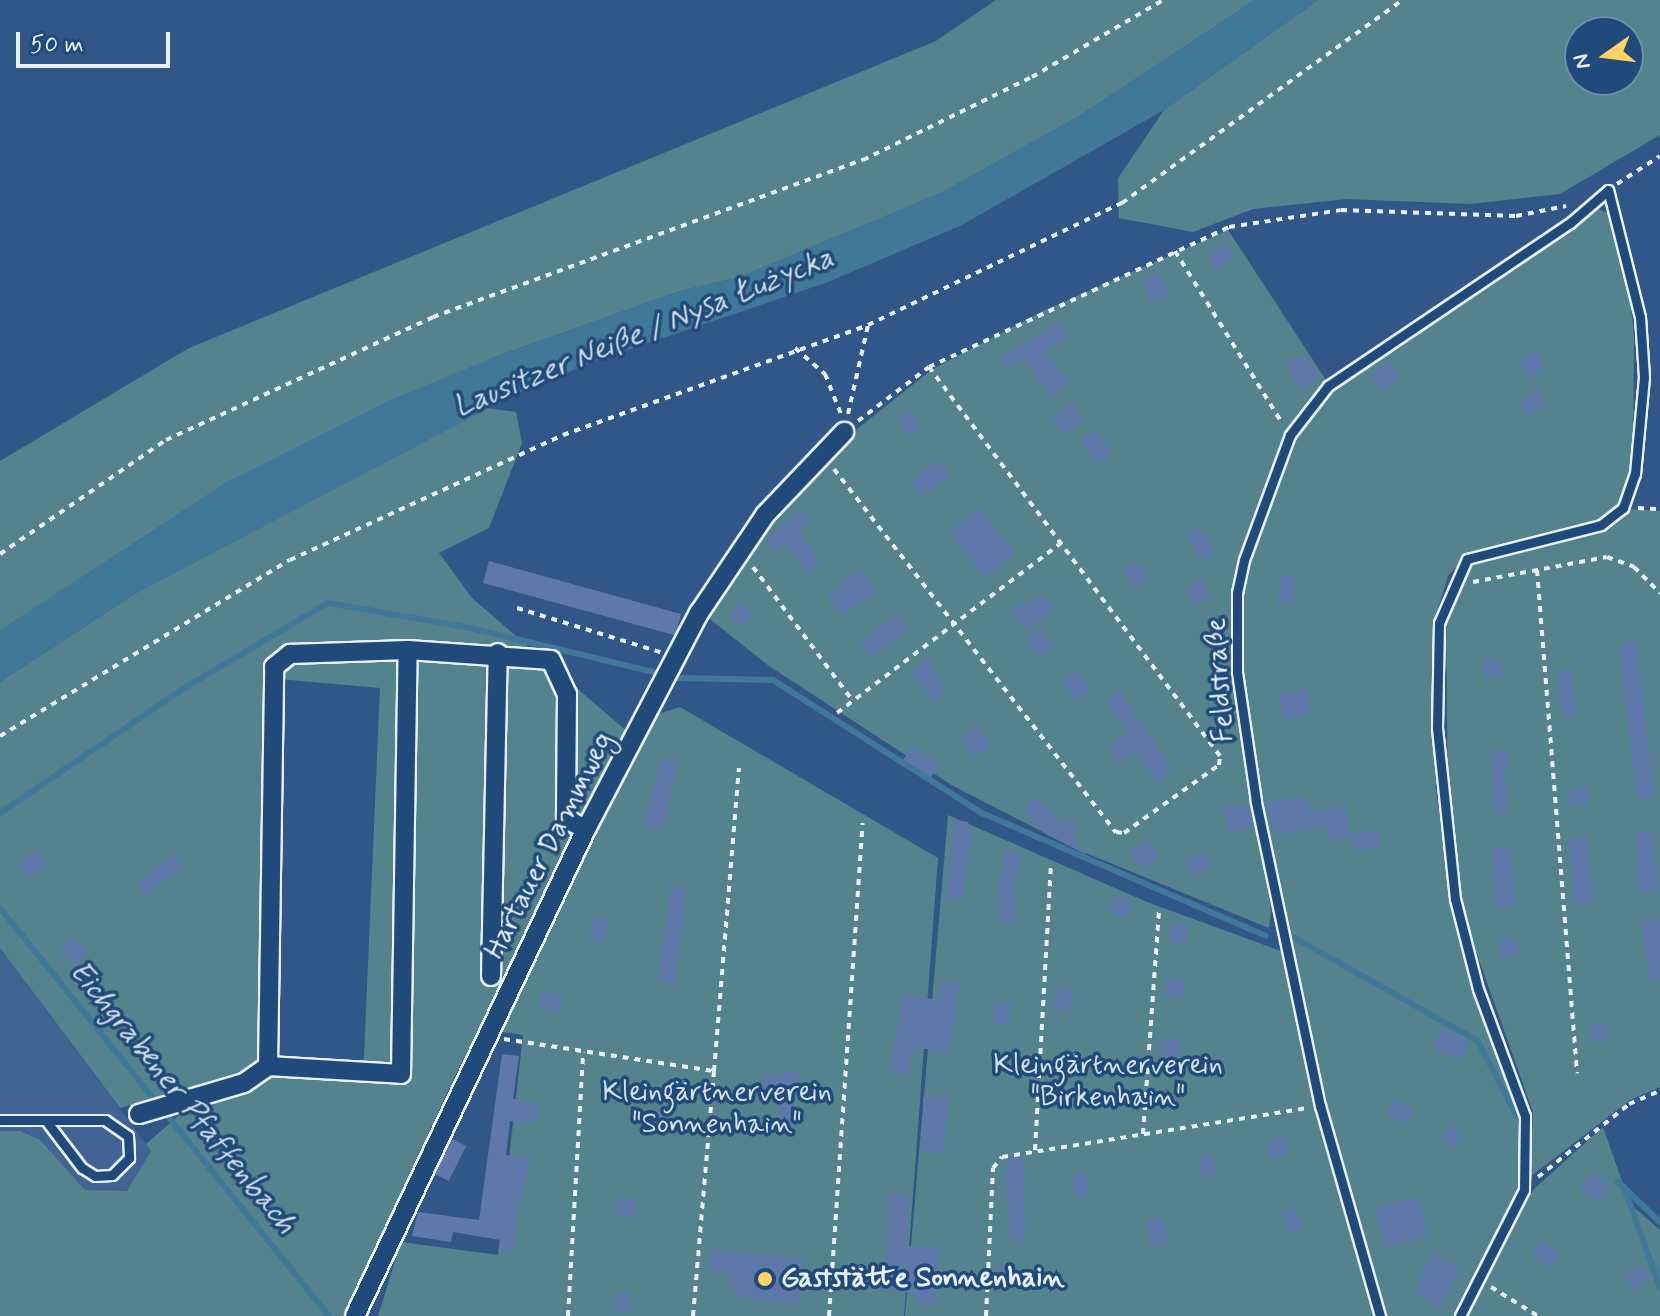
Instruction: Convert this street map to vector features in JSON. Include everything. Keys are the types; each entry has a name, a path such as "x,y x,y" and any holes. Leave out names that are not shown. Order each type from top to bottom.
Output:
{"street":[{"name":"Hartauer Dammweg","path":"355,1316 586,829 730,560 765,515 844,432"},
{"path":"139,1114 244,1083 268,1066 401,1074 408,650"},
{"path":"268,1066 274,667 290,654 408,650 498,653 551,660 561,671 567,694 566,819 586,829"},
{"path":"491,976 498,653"}],"lane":[{"name":"Feldstraße","path":"1380,1316 1320,1106 1256,801 1237,672 1237,593 1244,560 1290,435 1328,386 1570,223 1607,191"},
{"path":"1460,1316 1475,1278 1524,1190 1525,1116 1478,989 1445,833 1437,727 1439,623 1451,586 1467,559 1601,525 1623,508 1635,474 1644,377 1640,317 1607,191"},
{"path":"0,1120 105,1120 119,1126 128,1136 129,1158 112,1175 95,1176 82,1168 47,1122"}],"path":[{"path":"0,554 166,440 433,317 863,160 1032,77 1163,0"},
{"path":"0,736 290,560 563,435 795,348 868,325 1122,203 1402,0"},
{"path":"844,432 929,367 1229,227 1341,210 1516,216 1579,203 1607,191 1660,156"},
{"path":"1175,251 1290,435"},
{"path":"844,432 868,325"},
{"path":"795,348 831,384 844,432"},
{"path":"823,455 1119,834 1219,765 1220,756 929,367"},
{"path":"1623,508 1660,509"},
{"path":"837,713 1061,543"},
{"path":"1451,586 1619,558 1649,577 1660,593"},
{"path":"753,567 853,701"},
{"path":"1537,570 1577,1073"},
{"path":"517,608 672,670"},
{"path":"693,1316 739,768"},
{"path":"829,1316 864,867 863,823"},
{"path":"1035,1150 1051,865"},
{"path":"1143,1134 1159,910"},
{"path":"486,1035 714,1071"},
{"path":"568,1316 583,1052"},
{"path":"1524,1190 1629,1104 1660,1091"},
{"path":"986,1316 993,1168 1008,1154 1320,1106"},
{"path":"1475,1278 1538,1316"}],"shaded area":[{"path":"0,948 151,1151 275,1316 0,1316"}],"green space":[{"path":"996,0 1255,0 1081,115 941,193 740,277 680,291 495,357 229,481 0,631 0,461 189,348 936,41"},
{"path":"1318,0 1660,0 1660,135 1560,194 1470,204 1346,199 1253,209 1193,232 1119,218 1118,178 1164,110"},
{"path":"1596,208 1610,214 1628,279 1634,335 1633,465 1620,502 1602,519 1468,555 1448,576 1434,621 1436,791 1455,910 1476,990 1521,1120 1519,1188 1455,1316 1383,1316 1322,1100 1287,938 1244,706 1240,607 1255,535 1301,419 1333,388"},
{"path":"1228,230 1326,380 1296,416 1260,498 1233,604 1238,709 1271,911 1269,928 1076,849 953,786 769,666 706,616 770,525 851,434 931,370 1045,310"},
{"path":"488,408 516,412 522,443 489,528 439,553 472,598 629,733 451,1084 346,1316 0,1316 0,1131 20,1131 40,1140 85,1190 127,1191 151,1151 146,1144 184,1111 276,1073 363,1079 380,688 267,678 259,1059 247,1070 120,1108 0,948 0,682 136,593"},
{"path":"1628,509 1660,511 1660,1087 1630,1100 1530,1177 1533,1112 1461,909 1448,826 1446,606 1467,570 1486,556 1600,529"},
{"name":"Kleingärtnerverein \"Sonnenhain\"","path":"680,707 938,858 904,1316 378,1316 401,1242 498,1255 523,1035 495,1031 658,714"},
{"name":"Kleingärtnerverein \"Birkenhain\"","path":"948,815 1147,902 1281,951 1321,1127 1376,1316 905,1316"},
{"path":"1603,1127 1630,1204 1660,1230 1660,1316 1466,1316 1482,1276 1534,1189"}],"water":[{"name":"Lausitzer Neiße / Nysa Łużycka","path":"1255,0 1318,0 1164,110 962,225 828,282 595,361 516,394 136,593 0,682 0,630 229,481 390,400 495,357 680,291 740,277 941,193 1081,115"}],"building":[{"path":"1226,244 1235,256 1217,269 1208,257"},
{"path":"1160,274 1170,295 1153,303 1143,282"},
{"path":"1060,321 1068,338 1044,350 1068,383 1050,396 1024,359 1006,368 1001,359"},
{"path":"1535,351 1545,367 1529,377 1519,361"},
{"path":"1304,353 1321,376 1303,389 1286,366"},
{"path":"1390,362 1401,378 1382,391 1371,375"},
{"path":"1537,390 1546,403 1528,416 1519,403"},
{"path":"1072,403 1084,420 1064,435 1052,417"},
{"path":"910,410 922,429 908,437 896,418"},
{"path":"1097,430 1112,454 1096,464 1081,440"},
{"path":"938,460 950,476 922,497 910,481"},
{"path":"979,508 1016,553 985,578 949,533"},
{"path":"801,509 811,520 798,531 821,562 806,573 784,544 776,551 766,539"},
{"path":"1198,527 1216,551 1203,561 1185,537"},
{"path":"489,561 681,614 677,630 674,635 483,583"},
{"path":"1134,561 1148,578 1136,588 1122,570"},
{"path":"860,569 876,592 842,615 827,596"},
{"path":"1281,575 1296,577 1292,603 1277,601"},
{"path":"1200,579 1210,594 1194,605 1184,590"},
{"path":"1044,595 1054,609 1026,630 1010,610"},
{"path":"741,602 754,615 741,627 728,615"},
{"path":"898,615 909,631 871,657 860,641"},
{"path":"1039,629 1053,646 1040,656 1027,639"},
{"path":"1636,642 1655,797 1637,799 1618,644"},
{"path":"928,659 946,692 933,702 911,671"},
{"path":"1502,660 1503,678 1485,679 1484,661"},
{"path":"1572,669 1577,717 1562,718 1557,671"},
{"path":"1077,670 1091,690 1075,701 1061,681"},
{"path":"1306,689 1311,715 1283,720 1279,694"},
{"path":"1120,691 1174,771 1157,783 1134,752 1119,763 1108,748 1128,733 1106,701"},
{"path":"977,726 991,746 974,758 960,738"},
{"path":"912,746 940,764 931,777 903,759"},
{"path":"1490,750 1509,750 1510,768 1503,768 1509,813 1494,815"},
{"path":"661,760 678,762 663,830 644,826"},
{"path":"1587,788 1588,806 1570,807 1569,789"},
{"path":"1304,796 1312,813 1345,806 1351,836 1328,841 1325,826 1276,835 1264,803"},
{"path":"1037,797 1060,823 1068,817 1078,830 1071,836 1087,855 1044,833 1023,810"},
{"path":"1240,804 1249,806 1254,827 1228,833 1223,808"},
{"path":"955,820 968,822 972,832 963,900 946,898"},
{"path":"1378,829 1382,847 1355,853 1351,835"},
{"path":"1653,831 1657,891 1639,892 1635,832"},
{"path":"1587,837 1594,902 1575,904 1568,839"},
{"path":"1147,838 1160,854 1142,869 1129,852"},
{"path":"1511,847 1514,907 1495,908 1492,848"},
{"path":"38,851 46,867 27,877 18,861"},
{"path":"1005,851 1020,852 1019,874 1014,873 1016,922 1000,923 998,873 1008,873 1003,872"},
{"path":"1206,853 1211,868 1190,875 1185,860"},
{"path":"174,855 183,867 145,895 136,883"},
{"path":"671,887 686,888 676,984 658,981"},
{"path":"1113,897 1131,899 1129,917 1111,915"},
{"path":"594,917 609,920 605,941 590,939"},
{"path":"1660,919 1660,980 1650,981 1641,922"},
{"path":"1170,924 1188,925 1187,943 1169,942"},
{"path":"73,937 88,952 75,965 60,950"},
{"path":"1517,937 1519,955 1501,957 1499,939"},
{"path":"1166,979 1184,980 1183,998 1165,997"},
{"path":"941,981 960,983 949,1052 912,1047 910,1075 889,1074 903,994 939,1000"},
{"path":"1059,987 1074,992 1067,1013 1052,1008"},
{"path":"542,992 563,997 560,1013 538,1008"},
{"path":"995,1001 1011,1003 1008,1025 992,1023"},
{"path":"1588,1025 1608,1025 1608,1042 1588,1042"},
{"path":"1444,1027 1471,1043 1459,1062 1433,1046"},
{"path":"1161,1038 1180,1039 1179,1057 1160,1056"},
{"path":"502,1054 519,1056 513,1099 539,1103 536,1124 510,1121 506,1155 531,1158 519,1204 515,1251 500,1250 500,1240 453,1232 451,1242 412,1236 418,1212 479,1220"},
{"path":"785,1071 800,1073 792,1124 777,1121 782,1092 763,1089 765,1073 784,1076"},
{"path":"950,1096 942,1154 923,1152 923,1097"},
{"path":"1394,1100 1413,1109 1406,1123 1387,1115"},
{"path":"650,1112 666,1113 664,1134 649,1133"},
{"path":"1450,1125 1463,1133 1454,1147 1441,1139"},
{"path":"1285,1137 1289,1155 1271,1159 1266,1141"},
{"path":"452,1139 466,1146 449,1181 434,1174"},
{"path":"1213,1154 1217,1175 1202,1177 1198,1157"},
{"path":"1024,1155 1025,1240 1010,1240 1006,1174 1009,1156"},
{"path":"1085,1172 1090,1193 1075,1197 1070,1175"},
{"path":"1592,1172 1610,1186 1597,1203 1579,1189"},
{"path":"888,1193 910,1196 907,1246 939,1247 935,1305 916,1303 917,1293 877,1290 889,1235"},
{"path":"618,1197 637,1199 635,1218 616,1216"},
{"path":"1418,1197 1428,1237 1384,1248 1374,1208"},
{"path":"1294,1207 1302,1227 1288,1233 1280,1213"},
{"path":"1163,1218 1169,1244 1152,1248 1145,1222"},
{"path":"1541,1241 1560,1255 1550,1269 1531,1255"},
{"name":"Gaststätte Sonnenhain","path":"711,1249 804,1259 799,1305 736,1297 738,1286 728,1285 729,1273 709,1271"},
{"path":"1431,1253 1460,1268 1440,1308 1415,1294"},
{"path":"1640,1264 1650,1276 1634,1290 1624,1277"},
{"path":"1000,1265 1016,1265 1016,1287 1000,1287"},
{"path":"616,1292 631,1293 629,1314 615,1313"}],"waterway":[{"path":"0,813 186,687 328,603 466,627 678,678 773,680 982,813 1266,936"},
{"name":"Eichgrabener Pfaffenbach","path":"0,908 329,1316"},
{"path":"1295,938 1478,1041 1516,1115"},
{"path":"1618,1182 1660,1222"},
{"path":"1624,1187 1660,1288"}],"place":[{"name":"Gaststätte Sonnenhain","path":"765,1279"}]}
